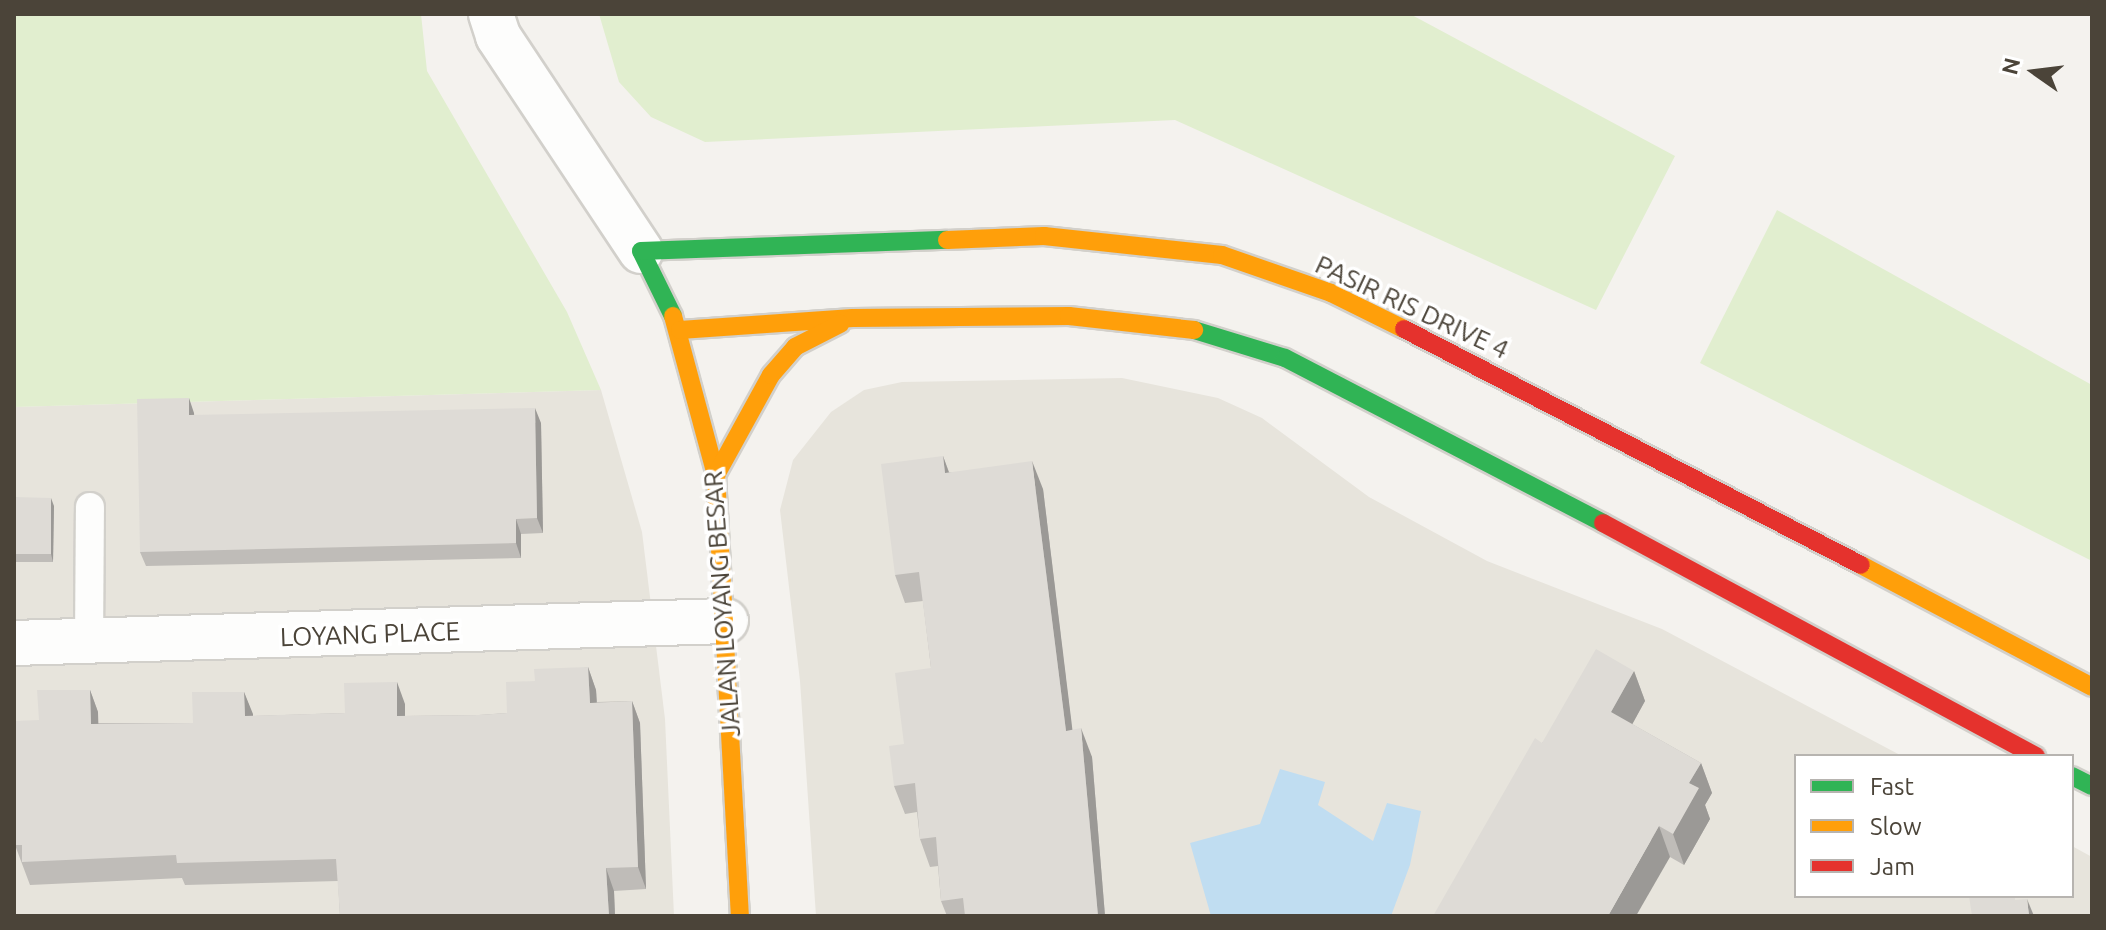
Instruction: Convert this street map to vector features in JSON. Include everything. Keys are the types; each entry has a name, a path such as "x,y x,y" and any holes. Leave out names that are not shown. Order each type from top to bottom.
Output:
{"street":[{"name":"JALAN LOYANG BESAR","path":"491,14 498,36 641,251 680,330 716,475 740,916"},
{"name":"PASIR RIS DRIVE 4","path":"641,251 1044,236 1222,255 1345,300 1586,420 2092,687"},
{"path":"680,330 853,318 1069,316 1180,326 1285,358 1406,417 2032,754"},
{"path":"716,475 762,388 795,347 853,318"},
{"name":"LOYANG PLACE","path":"14,643 726,621"},
{"path":"2074,777 2092,786"}],"lane":[{"path":"89,642 90,507"}],"shaded area":[{"path":"1122,378 1218,398 1262,418 1369,497 1487,561 1662,629 1898,754 1794,754 1794,898 2074,898 2074,847 2092,857 2092,916 816,916 800,681 780,510 793,460 831,412 864,390 902,382"},
{"path":"601,390 642,532 665,719 674,916 14,916 14,407"}],"green space":[{"path":"14,14 421,14 427,71 567,312 601,390 14,407"},
{"path":"599,14 1410,14 1675,156 1596,310 1175,120 705,142 651,117 619,82"},
{"path":"1777,210 2092,385 2092,561 1700,363"}],"water":[{"path":"1280,769 1325,782 1318,805 1373,841 1387,803 1421,811 1410,865 1391,916 1211,916 1190,843 1260,824"}],"building":[{"path":"189,398 189,415 535,408 537,518 516,519 516,543 140,552 137,399"},
{"path":"943,456 945,473 1032,461 1066,731 1081,728 1098,916 965,916 963,898 941,901 936,837 920,839 915,783 894,786 889,746 904,744 895,673 931,668 919,572 895,575 881,464"},
{"path":"14,497 51,498 51,554 14,554"},
{"path":"1596,649 1634,671 1611,712 1701,763 1689,783 1699,788 1673,834 1659,826 1608,916 1433,916 1535,738 1542,743"},
{"path":"588,667 590,703 632,701 638,867 606,868 609,916 340,916 336,859 177,863 176,855 22,862 22,845 15,845 14,721 39,720 37,690 90,690 91,724 193,723 192,692 244,692 245,716 345,713 344,683 397,682 397,716 479,715 507,713 506,682 535,681 534,669"},
{"path":"1969,898 2027,899 2029,916 1972,916"}],"traffic: fast":[{"path":"673,316 641,251 947,240"},
{"path":"1194,330 1285,358 1603,523"},
{"path":"2074,777 2092,786"}],"traffic: slow":[{"path":"947,240 1044,236 1222,255 1331,293 1404,329"},
{"path":"673,316 716,475 740,916"},
{"path":"680,330 853,318 1069,316 1194,330"},
{"path":"716,475 771,375 795,347 840,324"},
{"path":"1861,565 2092,687"}],"traffic: jam":[{"path":"1404,329 1861,565"},
{"path":"1603,523 2032,754"}]}
